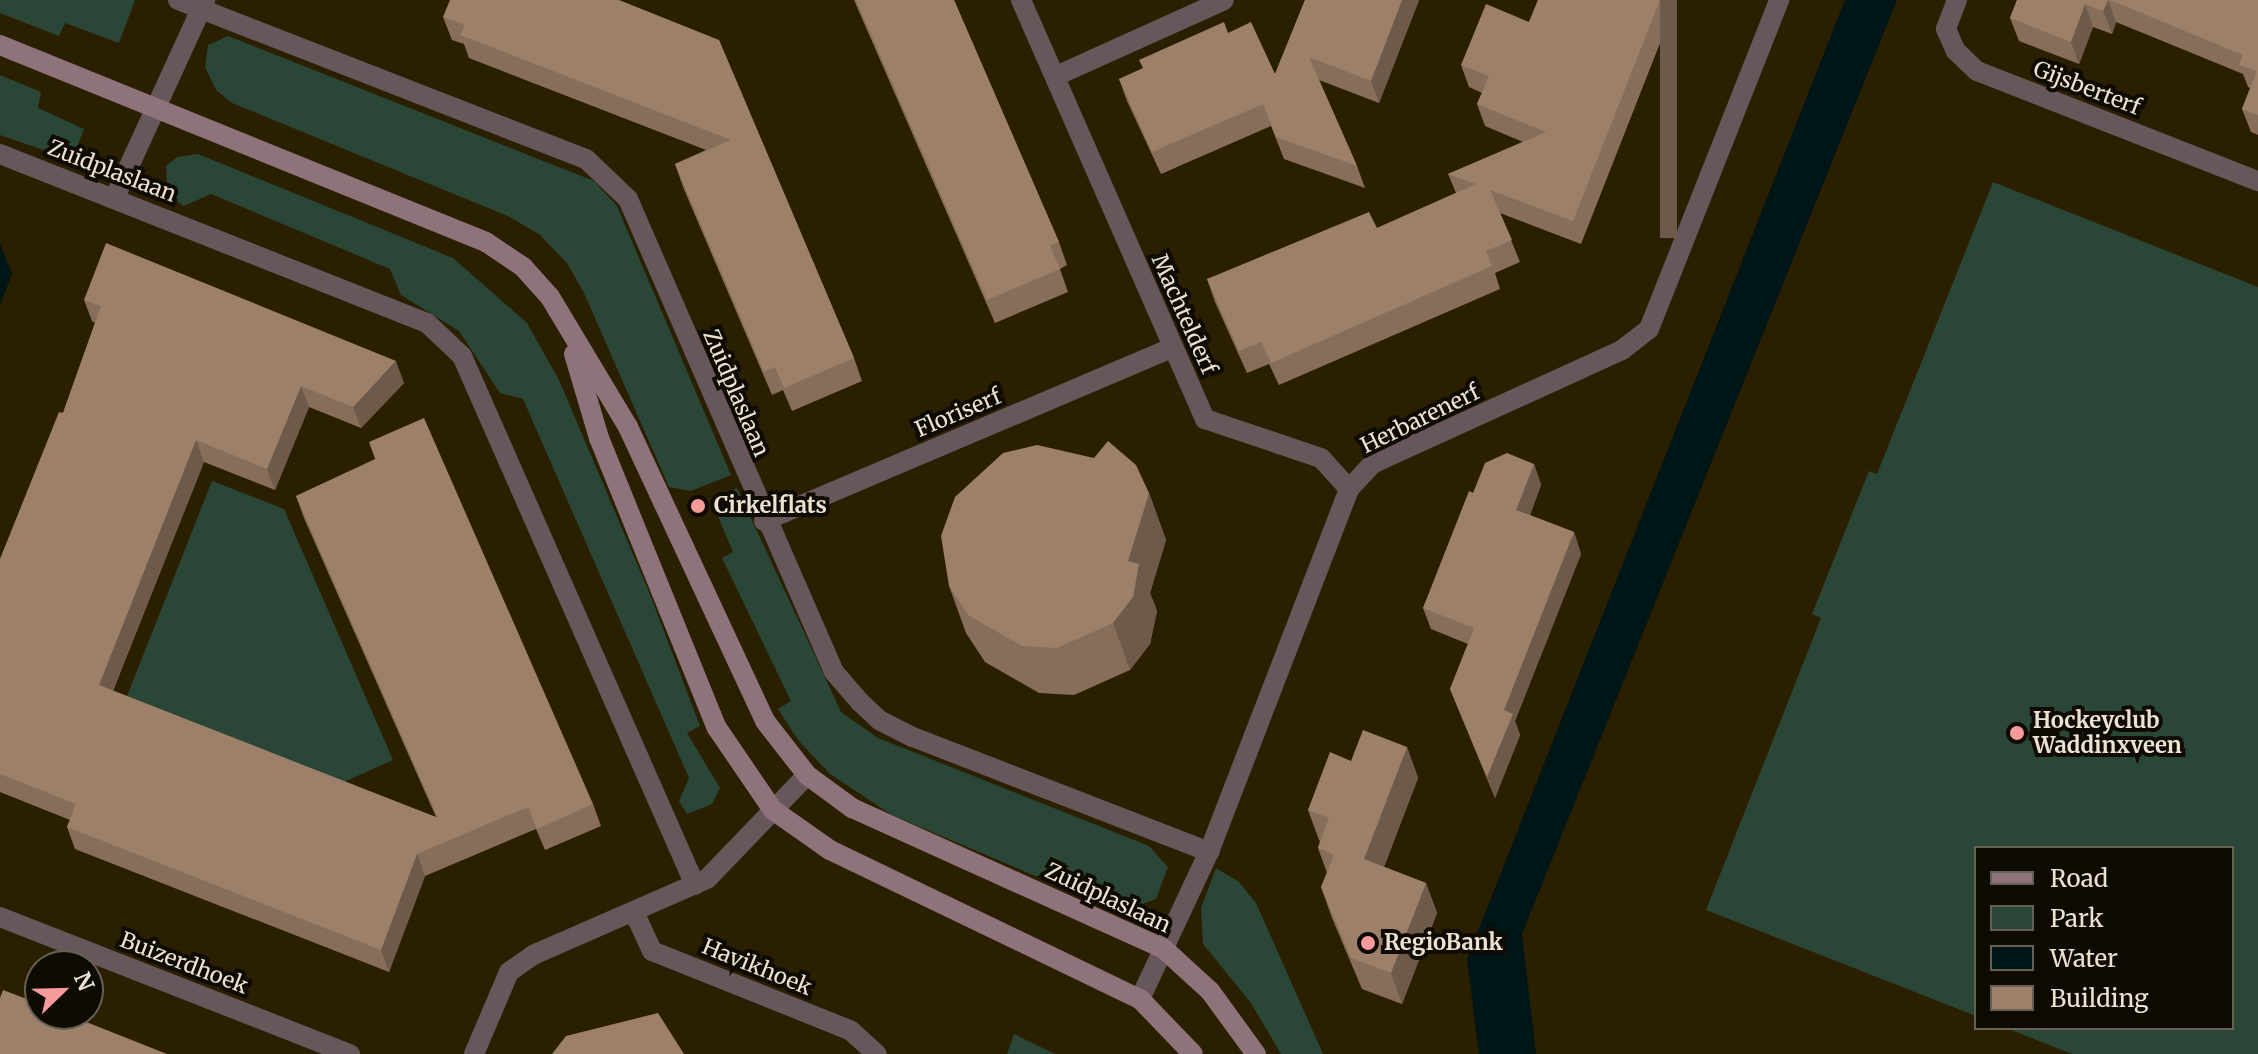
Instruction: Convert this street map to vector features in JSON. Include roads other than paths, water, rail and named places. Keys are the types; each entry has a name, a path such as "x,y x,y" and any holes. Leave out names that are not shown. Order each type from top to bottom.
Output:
{"street":[{"name":"Zuidplaslaan","path":"178,0 203,5 586,159 628,199 764,521 834,672 879,720 1209,852"},
{"name":"Machtelderf","path":"1021,0 1171,348 1205,419 1321,458 1349,489"},
{"path":"1056,76 1224,0"},
{"name":"Herbarenerf","path":"1140,999 1209,852 1349,489 1372,464 1622,350 1649,329 1779,0"},
{"name":"Gijsberterf","path":"1957,0 1946,29 1956,51 1977,71 2258,181"},
{"path":"115,197 160,108 203,5"},
{"name":"Zuidplaslaan","path":"0,45 486,242 523,267 550,297 628,427 765,721 807,775 852,808 1164,949 1210,991 1256,1054"},
{"name":"Zuidplaslaan","path":"0,154 427,323 462,356 695,885"},
{"name":"Zuidplaslaan","path":"566,327 599,438 717,728 773,810 830,850 1140,999 1193,1054"},
{"name":"Floriserf","path":"764,521 1171,348"},
{"path":"474,1054 509,972 533,955 695,885 807,775"},
{"name":"Havikhoek","path":"634,912 652,951 850,1030 877,1054"},
{"name":"Buizerdhoek","path":"0,917 350,1054"}],"water":[{"path":"1845,0 1897,0 1522,934 1536,1054 1479,1054 1467,959"},
{"path":"0,244 12,274 0,305"}],"place":[{"name":"Cirkelflats","path":"698,506"},
{"name":"Hockeyclub Waddinxveen","path":"2017,733"},
{"name":"RegioBank","path":"1368,943"}]}
